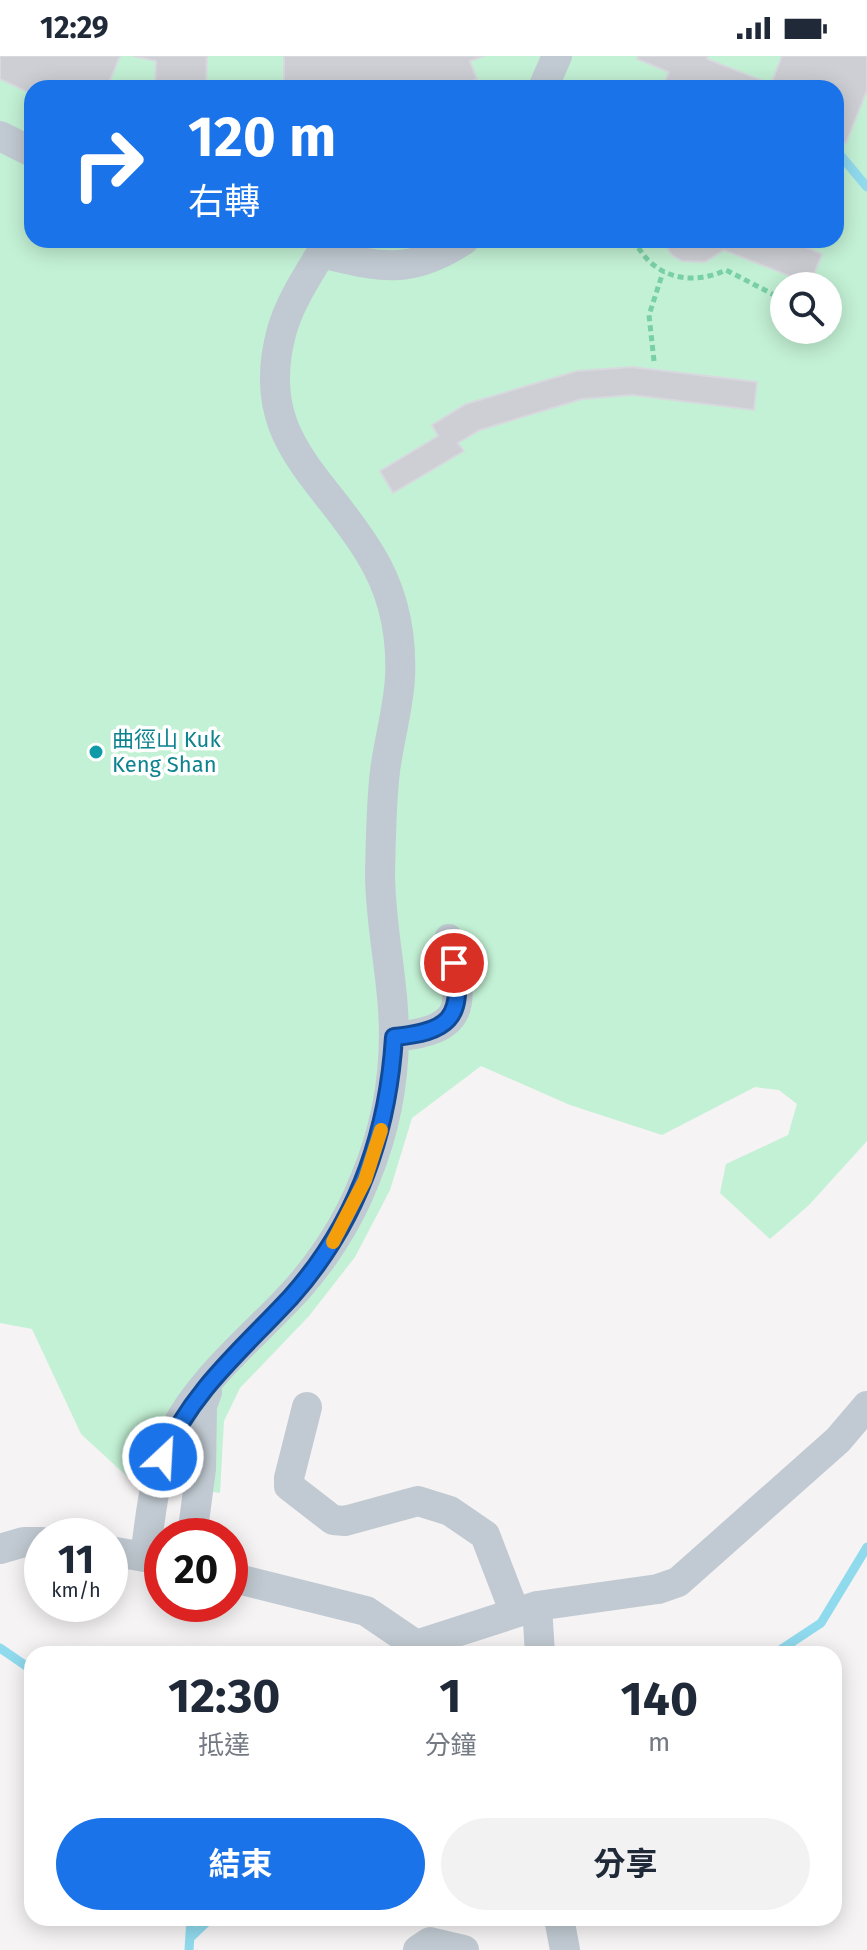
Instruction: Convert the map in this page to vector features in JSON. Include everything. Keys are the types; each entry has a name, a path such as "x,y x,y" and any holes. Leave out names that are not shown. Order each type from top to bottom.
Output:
{"lane":[{"path":"546,80 557,56"},
{"path":"0,136 24,148"},
{"path":"154,1518 155,1483 163,1457 187,1408 312,1271 350,1212 365,1180 386,1112 394,1037 380,890 385,771 400,680 400,647 395,614 385,582 370,553 301,465 284,425 275,383 283,327 324,248"},
{"path":"330,248 381,268 432,258 450,248"},
{"path":"394,1037 438,1029 450,1019 458,1004 459,987 449,939"},
{"path":"194,1518 201,1469 202,1406 223,1366"},
{"path":"248,1582 366,1611 416,1645 526,1609 658,1589 678,1582 838,1440 867,1406"},
{"path":"307,1407 289,1478 289,1486 295,1493 333,1520 345,1521 418,1501 450,1511 485,1535 526,1609 538,1646"},
{"path":"0,1549 24,1542"},
{"path":"560,1926 565,1950"},
{"path":"418,1950 430,1942 464,1950"}],"path":[{"path":"638,248 647,260 663,272 686,279 710,277 726,270 770,293"},
{"path":"654,361 649,315 663,272"}],"green space":[{"path":"0,56 867,56 867,1141 809,1205 770,1239 720,1193 726,1164 788,1135 797,1104 779,1090 755,1087 662,1135 570,1105 481,1066 412,1118 390,1190 355,1257 309,1316 240,1388 224,1421 220,1493 131,1480 81,1434 32,1329 0,1323"}],"building":[{"path":"0,56 120,56 110,80 24,80 24,90 0,79"},
{"path":"133,56 207,56 206,80 155,80 156,61"},
{"path":"284,56 484,56 470,61 477,79 475,80 284,80"},
{"path":"638,56 708,56 707,59 761,80 666,80 669,72 637,59"},
{"path":"782,56 867,56 867,90 846,143 844,80 773,80"},
{"path":"667,248 808,248 822,254 815,272 780,272 724,250 705,262 682,261"},
{"path":"632,367 757,382 754,410 632,395 582,399 480,430 458,443 464,451 393,493 380,471 438,436 432,425 466,404 577,371"}],"waterway":[{"path":"844,160 867,187"},
{"path":"786,1646 821,1623 867,1547"},
{"path":"0,1648 24,1664"},
{"path":"189,1950 190,1926"},
{"path":"191,1937 203,1926"}],"slow traffic":[{"path":"333,1242 365,1180 381,1130"}],"place":[{"name":"曲徑山 Kuk Keng Shan","path":"96,752"}],"route":[{"path":"163,1457 187,1408 204,1386 290,1298 333,1242 365,1180 377,1147 386,1112 394,1037 438,1029 450,1019 458,1004 459,987 454,963"}]}
